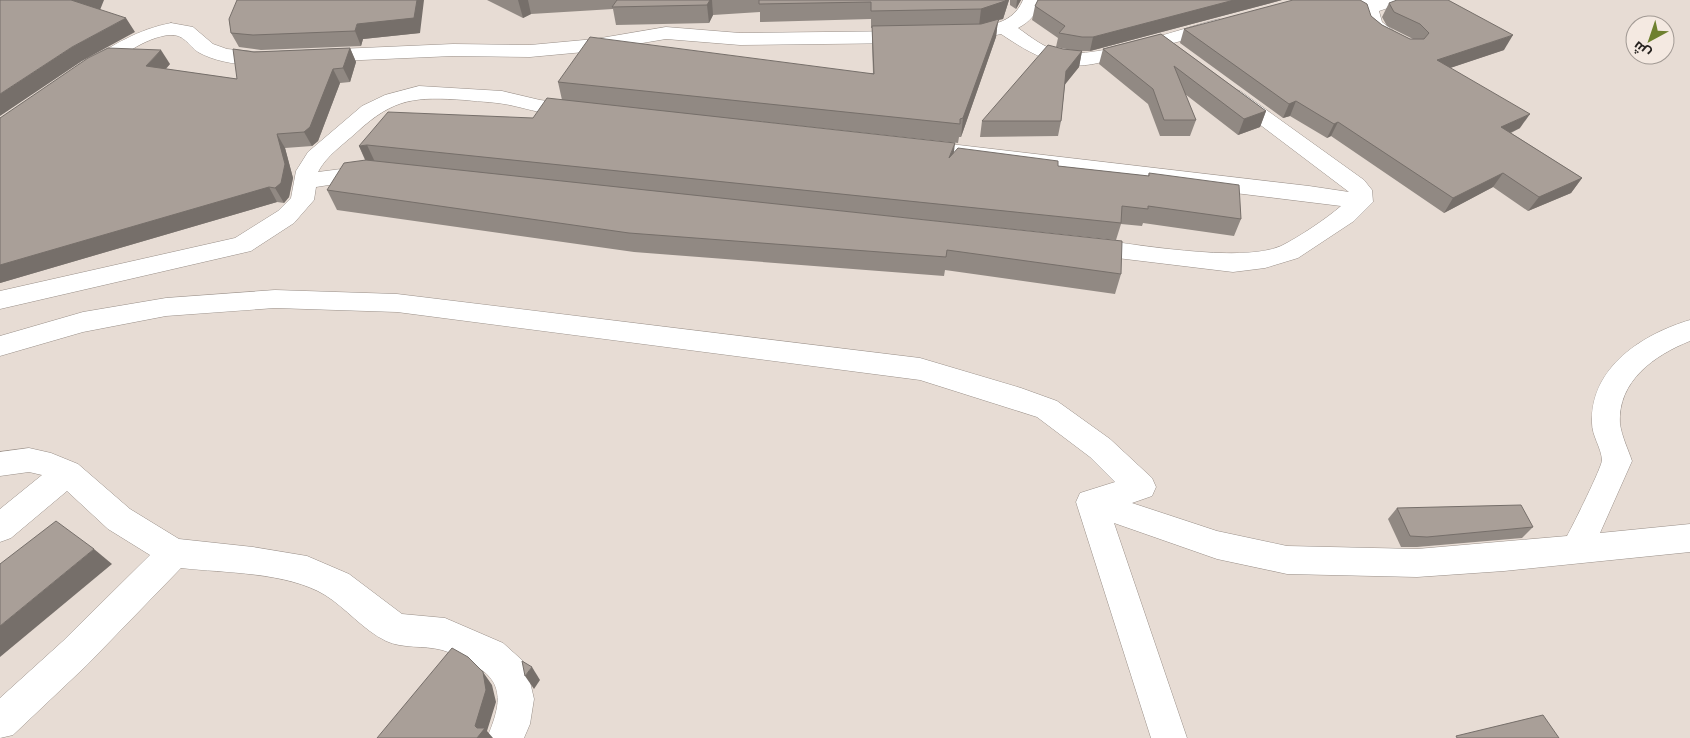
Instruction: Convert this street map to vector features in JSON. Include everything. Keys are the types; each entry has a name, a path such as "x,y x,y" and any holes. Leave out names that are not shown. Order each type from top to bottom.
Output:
{"street":[{"path":"74,78 139,40 168,29 186,31 206,48 228,55 260,58 453,50 530,51 595,45 666,33 708,34 740,39 979,34 1004,28 1023,16 1032,0"},
{"path":"1393,0 1363,4 1373,25 1384,34 1410,47"},
{"path":"1004,28 1044,54 1071,61 1091,59 1237,20"},
{"path":"1160,40 1184,58"},
{"path":"1216,82 1356,185 1360,190 1361,202"},
{"path":"0,300 242,246 286,217 302,200 307,181 307,171 316,157 363,115 382,103 406,95 436,92 487,96 540,106 599,112"},
{"path":"894,144 1309,193 1361,202"},
{"path":"307,181 375,171 395,173"},
{"path":"1060,243 1233,263 1265,259 1289,252 1346,215 1361,202"},
{"path":"0,346 83,322 166,307 275,299 397,303 920,369 1021,399 1047,409 1100,448 1141,487 1090,502"},
{"path":"1578,548 1618,461 1605,421 1614,386 1629,363 1656,343 1690,330"},
{"path":"0,464 28,460 52,465 68,473 119,519 174,553 254,561 307,570 336,585 396,629 445,634 491,655 512,674 516,699 512,724 505,738"},
{"path":"0,528 68,473"},
{"path":"1090,502 1216,545 1287,560 1417,563 1504,557 1690,538"},
{"path":"1090,502 1169,738"},
{"path":"0,722 75,653 174,553"}],"building":[{"path":"0,0 71,0 126,18 72,47 0,94"},
{"path":"237,0 417,0 414,18 357,24 355,31 253,35 231,33 229,19"},
{"path":"617,0 710,0 707,5 612,7"},
{"path":"759,0 1006,0 981,9 871,11 871,2 759,4"},
{"path":"1038,0 1234,0 1093,37 1082,37 1059,33 1065,26 1035,6"},
{"path":"1293,0 1360,0 1367,4 1371,16 1382,25 1410,39 1424,39 1429,33 1420,24 1394,12 1389,3 1397,0 1448,0 1513,35 1437,60 1530,114 1501,127 1582,178 1539,197 1503,173 1453,198 1338,122 1334,124 1296,101 1289,104 1184,29"},
{"path":"999,19 963,118 960,119 960,124 558,82 590,37 874,74 872,26 981,24"},
{"path":"1161,34 1266,111 1244,119 1174,66 1196,120 1164,120 1153,89 1103,49"},
{"path":"1048,45 1082,51 1066,71 1061,121 982,121"},
{"path":"108,48 161,50 146,66 237,79 233,49 254,52 350,48 343,68 333,69 310,127 304,132 277,134 285,164 281,183 275,188 269,187 0,265 0,118 88,58"},
{"path":"547,98 955,143 949,158 958,148 1058,161 1058,166 1149,176 1149,173 1239,185 1241,219 1148,206 1148,209 1122,206 1121,223 367,145 359,146 388,112 533,118"},
{"path":"366,160 1122,241 1121,274 947,250 946,257 629,233 327,190 344,163"},
{"path":"1521,505 1533,527 1427,537 1410,536 1397,508"},
{"path":"56,521 94,549 0,626 0,564"},
{"path":"452,648 468,657 483,672 486,690 475,726 477,728 485,728 477,738 377,738"},
{"path":"522,661 532,667 525,676"},
{"path":"1543,715 1559,738 1457,738 1456,736"}]}
